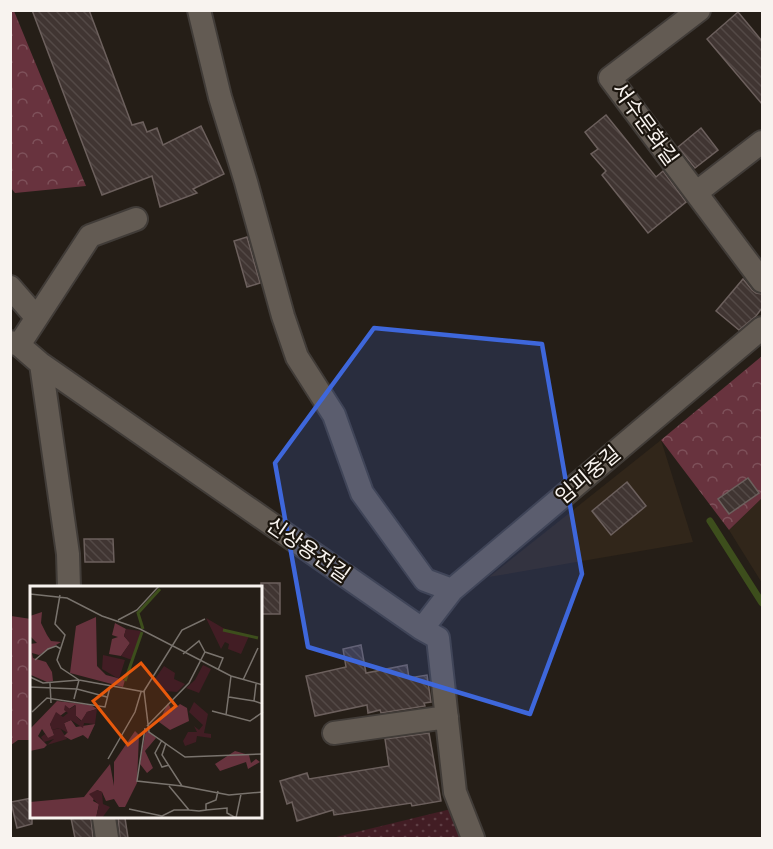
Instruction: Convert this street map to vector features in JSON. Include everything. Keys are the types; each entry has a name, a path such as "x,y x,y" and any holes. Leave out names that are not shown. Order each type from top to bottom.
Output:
{"street":[{"path":"199,10 220,97 297,357 334,415 362,494 425,580 452,590"},
{"name":"서수문화길","path":"697,192 610,78 699,10"},
{"path":"762,142 697,192 762,281"},
{"path":"15,343 36,317 90,236 136,219"},
{"path":"10,287 36,317"},
{"name":"임피중길","path":"422,629 452,590 762,328"},
{"name":"신상용전길","path":"15,343 41,364 438,638 455,792 474,838"},
{"path":"41,364 68,554 69,586"},
{"path":"334,733 447,717"},
{"path":"104,819 107,838"}],"highlighted area":[{"path":"374,328 542,344 582,574 530,714 308,647 275,463"}],"shaded area":[{"path":"661,440 693,542 489,577"},
{"path":"762,498 762,583 729,530"},
{"path":"451,809 461,838 332,838"}],"green space":[{"path":"10,11 14,11 86,186 15,193 11,188"},
{"path":"762,356 762,498 729,530 661,440"},
{"path":"11,616 30,619 30,740 18,740 11,745"}],"building":[{"path":"32,10 89,10 132,125 143,122 147,132 157,128 163,145 201,126 224,174 193,189 197,193 160,207 152,176 102,195"},
{"path":"738,12 762,41 762,104 707,39"},
{"path":"606,115 656,177 663,171 686,202 648,233 602,175 606,171 591,154 598,149 585,132"},
{"path":"701,128 718,150 695,168 678,147"},
{"path":"247,237 260,283 247,287 234,241"},
{"path":"743,279 752,290 762,294 762,308 739,330 716,311"},
{"path":"748,478 759,493 729,514 718,499"},
{"path":"627,482 646,506 611,535 592,511"},
{"path":"84,539 113,539 114,562 85,562"},
{"path":"261,583 280,583 280,614 262,614"},
{"path":"361,645 366,673 407,665 409,678 427,675 431,702 424,703 425,706 381,713 380,710 368,713 367,705 315,716 306,676 346,667 343,649"},
{"path":"429,733 441,801 412,806 411,803 334,815 333,810 297,821 292,802 287,804 280,781 307,773 309,779 389,766 385,739"},
{"path":"30,798 32,824 17,828 11,802"},
{"path":"71,819 91,819 93,838 75,838"},
{"path":"118,819 125,819 128,838 120,838"}],"waterway":[{"path":"710,521 762,603"}]}
